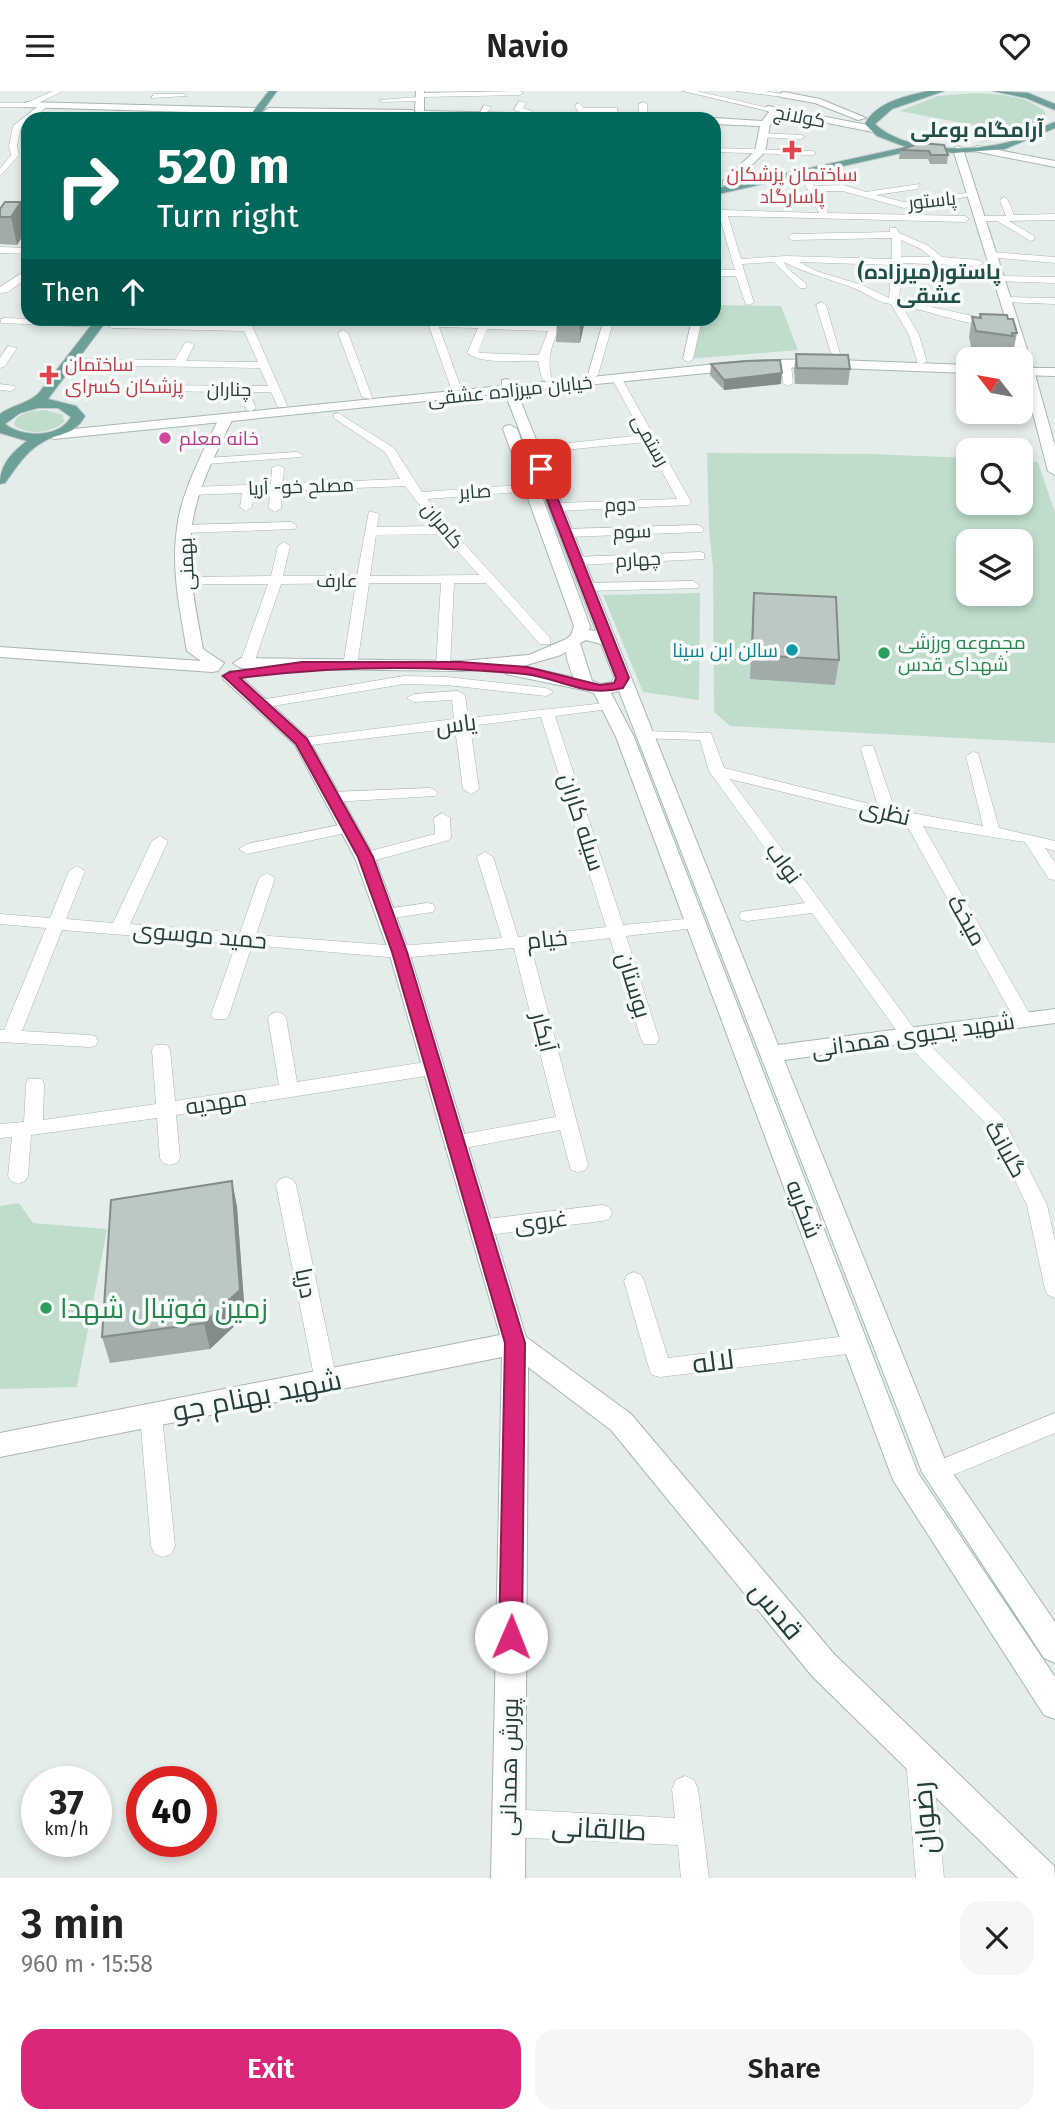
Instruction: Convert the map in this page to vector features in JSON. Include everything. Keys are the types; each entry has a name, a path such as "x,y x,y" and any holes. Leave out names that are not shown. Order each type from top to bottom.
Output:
{"main road":[{"path":"262,112 273,91"},
{"path":"263,112 283,91"},
{"path":"940,91 909,99 878,112 872,124 889,138 929,147 958,149 1015,143 1055,125"},
{"path":"999,91 1029,94 1055,107"},
{"name":"کولانج","path":"784,95 817,101 872,124"},
{"path":"27,105 180,109 192,112"},
{"path":"449,112 488,108 507,112"},
{"path":"727,183 760,152 771,109"},
{"name":"کولانج","path":"771,109 872,124"},
{"path":"721,122 764,129"},
{"path":"1038,133 1055,136"},
{"path":"721,184 885,146 889,138"},
{"path":"1015,143 1021,156"},
{"path":"721,191 897,150 929,147"},
{"name":"پاستور","path":"958,149 1017,347"},
{"path":"977,149 1055,164"},
{"path":"836,158 848,163"},
{"path":"0,213 21,214"},
{"path":"32,406 43,397 103,326"},
{"path":"61,405 57,398 84,362 104,326"},
{"name":"خیابان میرزاده عشقی","path":"77,421 251,408 456,388 501,387 547,379 743,359 956,363"},
{"name":"خیابان میرزاده عشقی","path":"48,436 501,387 786,364 956,369"},
{"path":"1033,365 1055,366"},
{"path":"1033,367 1055,372"},
{"path":"501,387 533,450 608,641"},
{"path":"501,387 532,487 582,626 575,639"},
{"name":"پاستور","path":"1033,400 1055,471"},
{"path":"0,461 7,451 2,425 12,411 32,406 61,405 75,412 77,421 64,431 48,436 21,452 0,480"},
{"name":"بهمنی","path":"226,418 194,491 184,529 185,580 195,651 231,668"},
{"path":"2,425 48,436"},
{"path":"0,652 231,668 443,667 531,660 555,653 575,639 595,635 608,641"},
{"name":"شکریه","path":"575,639 584,683 599,693 625,737 907,1480 1055,1705"},
{"name":"شکریه","path":"608,641 936,1472 1055,1648"},
{"path":"461,666 527,671 599,693 618,685 622,678"},
{"name":"پورش همدانی","path":"231,668 261,704 302,742 365,857 399,952 515,1343 508,1878"},
{"name":"شهید یحیوی همدانی","path":"771,1054 1055,1016"},
{"name":"شهید بهنام جو","path":"0,1445 515,1343"},
{"name":"قدس","path":"515,1343 621,1422 823,1665 1042,1878"}],"street":[{"path":"0,104 27,105 59,91"},
{"name":"کولانج","path":"687,91 771,109 784,95"},
{"path":"741,91 784,95"},
{"path":"383,100 420,95 488,108 519,93"},
{"path":"154,96 184,94 180,109"},
{"path":"0,104 8,97"},
{"path":"701,102 709,97"},
{"path":"522,103 518,110 528,112"},
{"path":"642,112 643,104"},
{"path":"579,105 581,110 614,112"},
{"path":"36,112 44,106"},
{"path":"16,155 13,146 17,126 21,123"},
{"path":"764,129 801,137"},
{"path":"721,151 812,153"},
{"path":"0,174 16,155 21,155"},
{"path":"739,162 752,162"},
{"path":"797,175 807,180 825,216"},
{"path":"864,194 896,187 917,187"},
{"name":"پاستور","path":"811,189 843,188 912,205 972,195"},
{"path":"1004,201 1011,218"},
{"path":"721,211 965,219"},
{"path":"783,214 792,237 782,259 783,269 803,286"},
{"path":"721,217 749,303"},
{"path":"979,219 1055,217"},
{"path":"919,218 920,223 892,230 896,235 897,261 894,301 914,335 922,362"},
{"path":"997,219 1031,238"},
{"path":"721,229 727,229"},
{"path":"792,237 896,235 924,247 940,260"},
{"path":"0,250 21,250"},
{"path":"991,255 1055,260"},
{"path":"737,262 782,259 864,262 940,260 978,263"},
{"path":"782,259 813,273 846,277 882,300 932,307 976,321 992,323"},
{"path":"859,287 864,262"},
{"path":"721,273 740,272"},
{"path":"0,275 21,274"},
{"path":"0,290 21,277"},
{"path":"999,279 1055,280"},
{"path":"1005,300 1055,301"},
{"path":"821,305 838,359"},
{"path":"5,321 21,321"},
{"path":"19,335 31,326"},
{"path":"247,326 282,405"},
{"path":"434,326 456,388"},
{"path":"484,326 472,352 480,356 542,362"},
{"path":"547,379 542,362 556,326"},
{"path":"593,375 607,326"},
{"path":"688,359 695,326"},
{"path":"343,333 367,397"},
{"path":"179,363 189,345"},
{"path":"0,365 12,348"},
{"path":"84,362 145,358 179,363 212,359 265,365"},
{"path":"508,364 542,362"},
{"path":"786,364 788,383"},
{"path":"152,379 204,380 202,389"},
{"name":"رستمی","path":"617,379 685,502"},
{"name":"چناران","path":"141,388 275,389"},
{"path":"241,389 251,408"},
{"name":"کامران","path":"338,416 390,450 408,482 446,530 545,641"},
{"path":"533,450 650,438"},
{"path":"215,442 257,439"},
{"path":"207,461 297,455"},
{"path":"275,508 278,468"},
{"name":"مصلح خو- آریا","path":"194,491 408,482"},
{"name":"صابر","path":"419,496 532,487"},
{"path":"246,507 248,489"},
{"name":"دوم","path":"556,507 685,502"},
{"path":"350,666 373,514"},
{"path":"184,529 291,526"},
{"name":"سوم","path":"566,533 698,529"},
{"path":"370,531 446,530"},
{"path":"231,668 276,580 284,546"},
{"name":"چهارم","path":"577,561 699,556"},
{"path":"443,667 448,579"},
{"name":"عارف","path":"185,580 489,579"},
{"path":"587,587 693,585"},
{"path":"261,704 404,680 447,681 546,692"},
{"name":"یاس","path":"302,742 547,713 599,693"},
{"path":"414,698 458,695 464,723 471,789"},
{"name":"سیله کاران","path":"547,713 618,931"},
{"name":"نواب","path":"644,735 706,736 717,771 910,1035"},
{"path":"868,749 888,814"},
{"path":"973,756 992,832"},
{"name":"نظری","path":"717,771 888,814 1030,838 1055,846"},
{"path":"333,797 430,793"},
{"path":"365,857 443,837 442,818"},
{"name":"میخک","path":"911,819 1024,1020"},
{"path":"247,849 349,828"},
{"path":"1030,838 1055,875"},
{"path":"119,929 160,841"},
{"name":"آبکار","path":"485,857 517,943 578,1165"},
{"path":"77,871 5,1036 89,1041"},
{"path":"220,1015 267,878"},
{"path":"747,916 817,907"},
{"path":"386,914 427,908"},
{"name":"حمید موسوی","path":"0,919 399,952"},
{"name":"خیام","path":"399,952 517,943 695,923"},
{"name":"بوستان","path":"618,931 650,1039"},
{"path":"277,1018 289,1090"},
{"name":"گلبانگ","path":"910,1035 996,1123 1037,1205 1055,1289"},
{"path":"161,1050 170,1158"},
{"name":"مهدیه","path":"0,1131 167,1109 432,1068"},
{"path":"18,1176 35,1084"},
{"path":"454,1143 567,1122"},
{"name":"دریا","path":"286,1185 326,1381"},
{"name":"غروی","path":"479,1228 602,1213"},
{"name":"لاله","path":"634,1281 660,1367 855,1344"},
{"path":"151,1416 163,1546"},
{"path":"936,1472 1055,1423"},
{"name":"رضوان","path":"919,1759 930,1878"},
{"path":"685,1789 695,1878"},
{"name":"طالقانی","path":"508,1823 690,1832"}],"green space":[{"path":"976,93 1022,99 1045,112 1046,118 1017,133 979,143 1003,131 900,111 938,96"},
{"path":"721,305 781,306 798,350 688,359 697,326 721,326"},
{"path":"45,410 63,415 64,422 53,429 39,432 26,431 14,425 22,415"},
{"name":"مجموعه ورزشی شهدای قدس","path":"707,453 956,458 956,515 1033,515 1033,462 1038,462 1055,513 1055,743 730,726 714,712 713,567"},
{"path":"700,593 699,700 643,692 603,595"},
{"name":"زمین فوتبال شهدا","path":"19,1203 33,1223 107,1229 77,1387 0,1389 0,1206"}],"building":[{"path":"920,143 944,145 948,155 900,150"},
{"path":"5,202 21,202 11,217 0,217 0,209"},
{"path":"980,314 1007,315 1008,319 1013,319 1017,333 1012,333 1013,336 976,331 972,317 981,318"},
{"path":"796,354 848,355 850,369 797,368"},
{"path":"780,360 782,373 724,380 711,364 747,361"},
{"path":"754,593 836,597 839,660 752,655"},
{"path":"232,1181 240,1290 204,1323 102,1337 111,1200"}],"place":[{"name":"ساختمان پزشکان پاسارگاد","path":"792,150"},
{"name":"ساختمان پزشکان کسرای","path":"49,375"},
{"name":"خانه معلم","path":"165,438"},
{"name":"سالن ابن سینا","path":"792,650"},
{"name":"مجموعه ورزشی شهدای قدس","path":"884,653"},
{"name":"زمین فوتبال شهدا","path":"46,1308"}],"district":[{"name":"آرامگاه بوعلی","path":"977,130"},
{"name":"(پاستور(میرزاده عشقی","path":"929,284"}],"route":[{"path":"511,1637 515,1343 399,952 365,857 302,742 230,676 302,666 461,666 527,671 600,689 618,685 622,678 541,469"}]}
